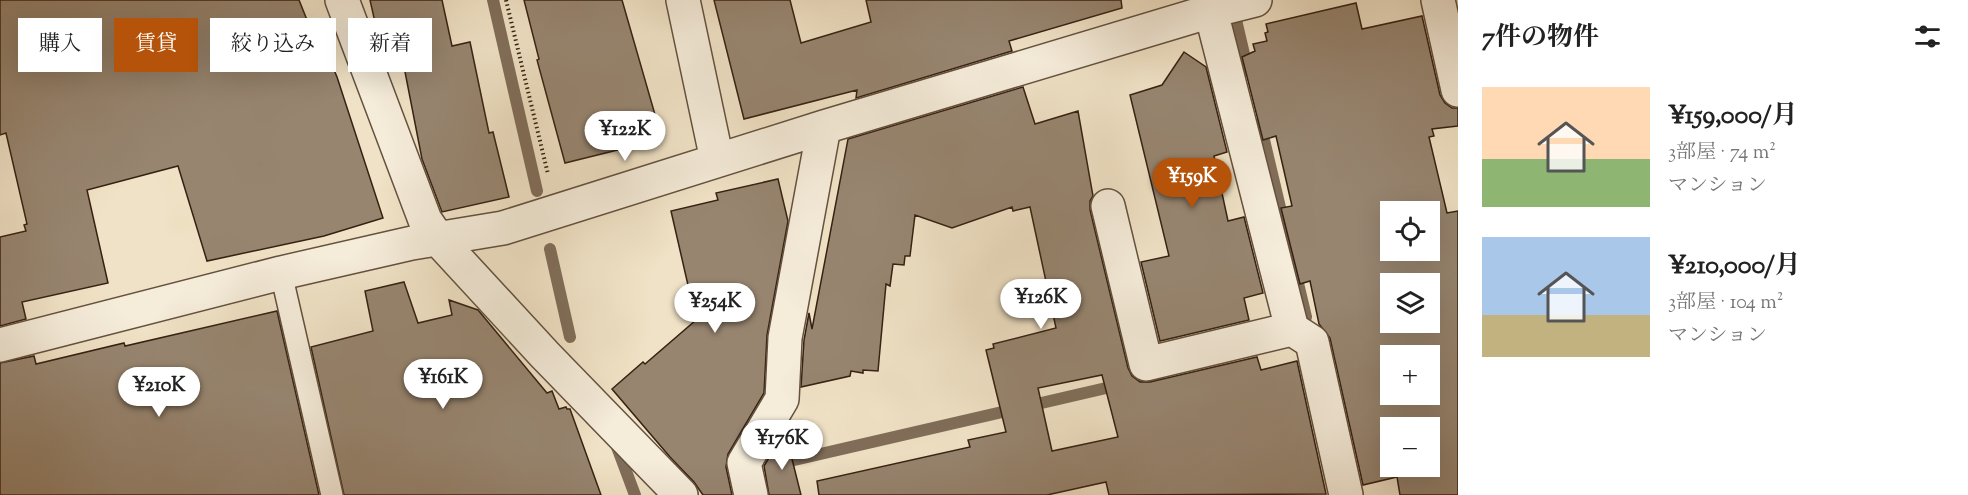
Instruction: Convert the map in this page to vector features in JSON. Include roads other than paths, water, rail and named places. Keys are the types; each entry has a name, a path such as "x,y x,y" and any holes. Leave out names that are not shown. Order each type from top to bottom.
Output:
{"street":[{"path":"342,0 424,220 438,239 545,354 681,495"},
{"path":"683,0 717,160"},
{"path":"0,345 281,273 412,243 503,228 1210,5 1256,0"},
{"path":"1438,0 1458,90"},
{"path":"1210,5 1292,329 1312,342 1346,495"},
{"path":"751,495 744,463 782,399 785,338 824,127"},
{"path":"1108,206 1146,364 1292,329"}],"lane":[{"path":"281,273 332,495"}],"waterway":[{"path":"493,0 537,191"},
{"path":"1233,7 1248,71"},
{"path":"1260,123 1306,317"},
{"path":"550,249 570,337"},
{"path":"777,464 1158,376"},
{"path":"617,447 635,495"}]}
